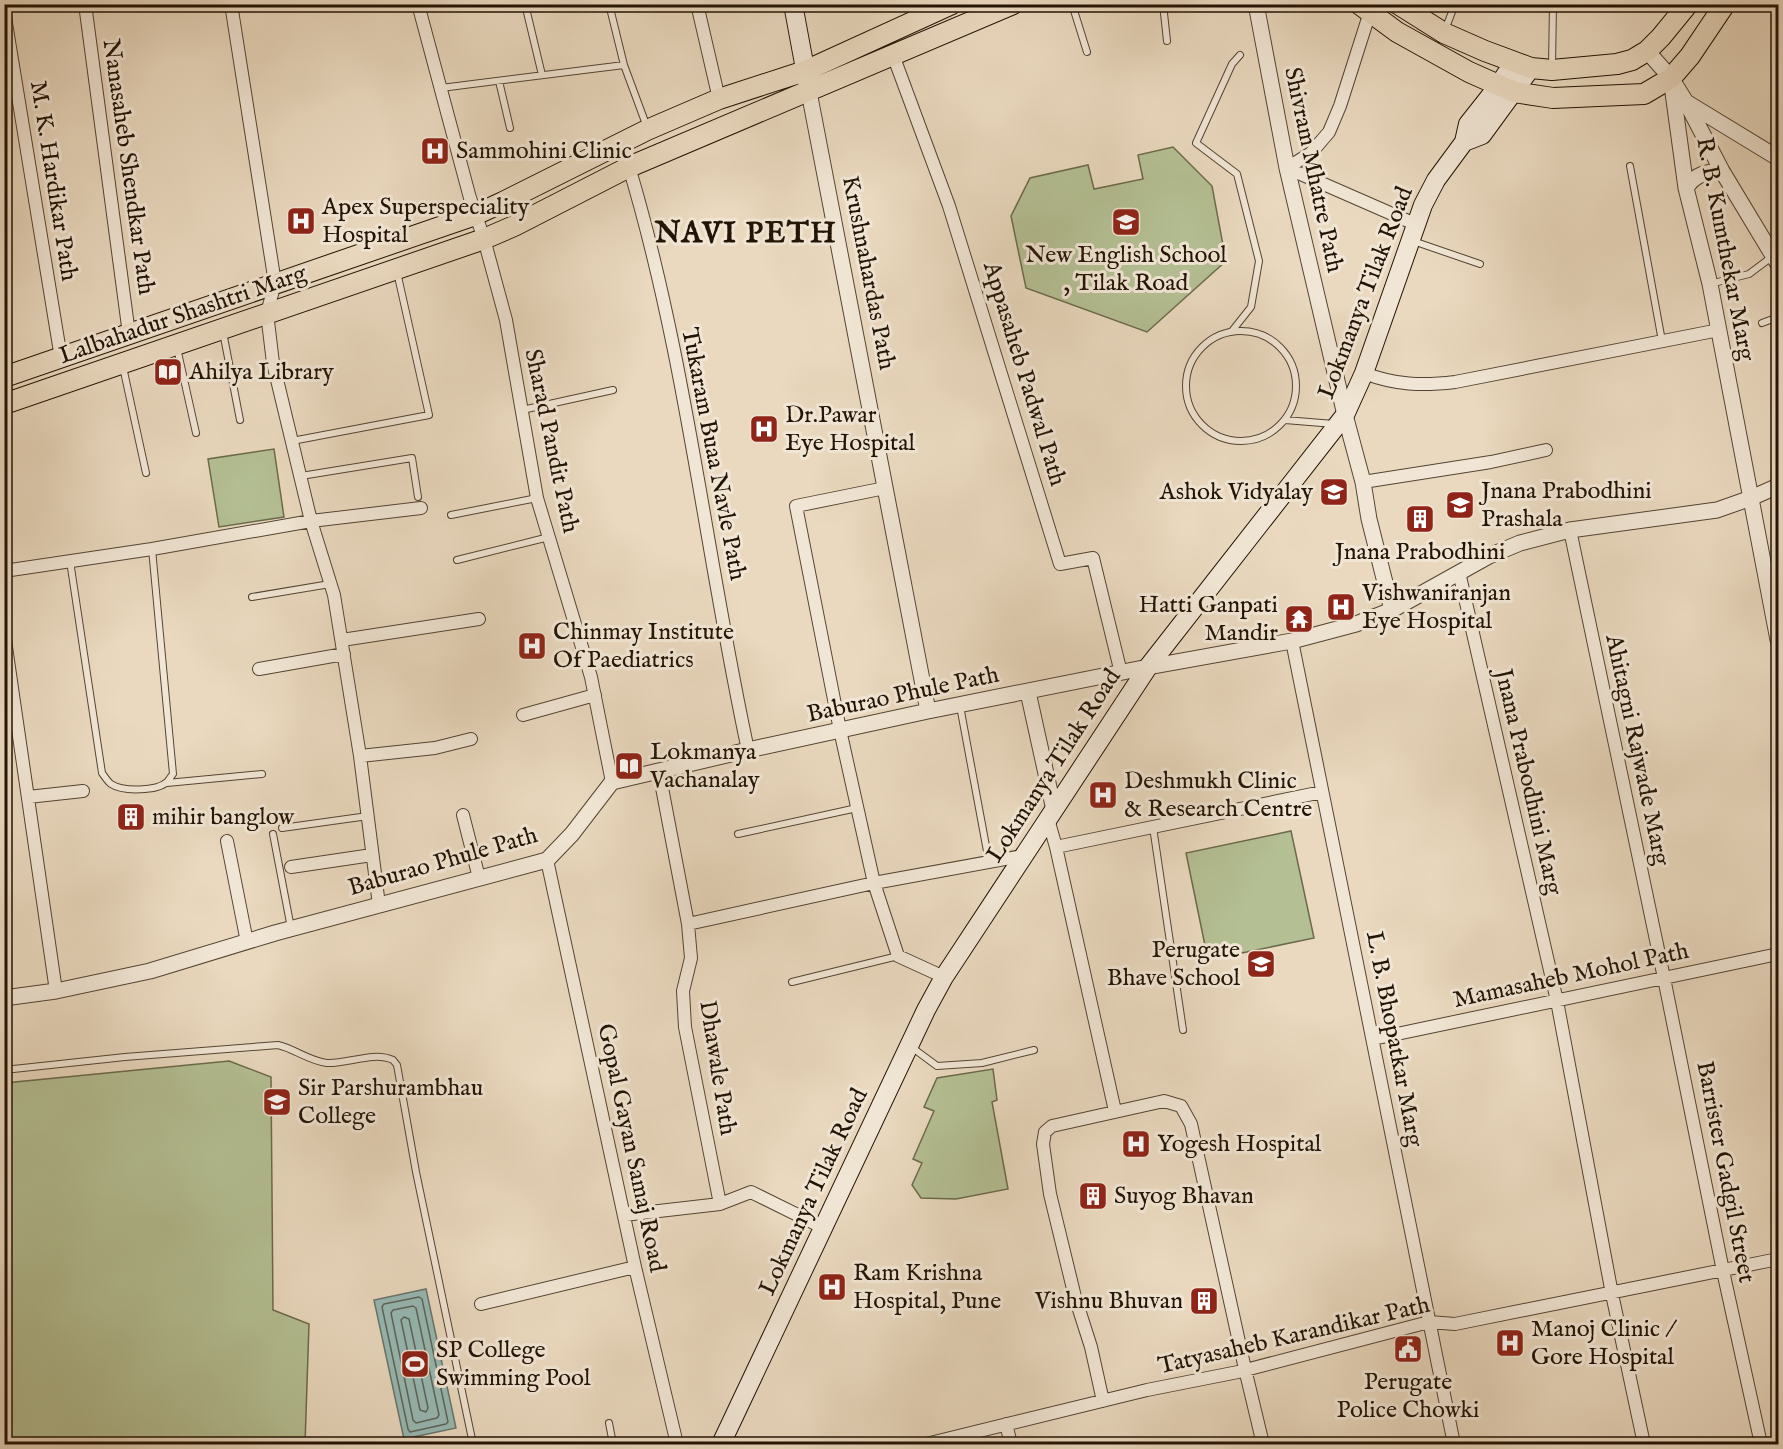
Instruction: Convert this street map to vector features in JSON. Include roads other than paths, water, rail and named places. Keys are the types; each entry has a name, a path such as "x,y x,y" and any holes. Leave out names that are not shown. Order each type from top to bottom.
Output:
{"main road":[{"path":"793,4 809,92"},
{"name":"Lalbahadur Shashtri Marg","path":"4,378 475,214 648,130 719,99 805,71 952,4"},
{"name":"Lalbahadur Shashtri Marg","path":"4,404 484,239 629,167 1013,4"},
{"path":"1407,7 1444,33 1523,65 1552,70 1617,64 1632,60 1647,51 1670,28 1688,4"},
{"path":"1365,8 1397,32 1436,55 1506,89 1552,98 1644,94 1671,78 1690,56 1725,4"},
{"path":"1506,89 1523,65"},
{"name":"Lokmanya Tilak Road","path":"721,1444 909,1046 945,977 1022,856 1148,667 1341,420 1364,373 1412,232 1436,180 1464,142 1482,135 1506,89"}],"street":[{"name":"Nanasaheb Shendkar Path","path":"85,4 129,334"},
{"path":"231,4 275,283 267,313 273,363 299,477 331,584 342,640 379,905"},
{"name":"Sharad Pandit Path","path":"418,4 506,320 537,498 591,676 612,782"},
{"path":"697,4 719,99"},
{"name":"Shivram Mhatre Path","path":"1256,4 1287,168 1341,420 1363,482 1369,519 1392,610"},
{"path":"1287,168 1311,153 1329,132 1340,106 1365,8"},
{"name":"M. K. Hardikar Path","path":"4,11 61,358"},
{"path":"1647,51 1671,78 1686,102 1722,171 1776,260"},
{"name":"Appasaheb Padwal Path","path":"892,55 949,206 1060,564 1092,558 1121,673"},
{"name":"R. B. Kumthekar Marg","path":"1671,78 1686,188 1710,284 1779,639"},
{"name":"Krushnahardas Path","path":"809,92 928,711"},
{"path":"1686,102 1779,158"},
{"name":"Tukaram Buaa Navle Path","path":"629,167 646,223 687,414 733,680 748,750"},
{"path":"1287,168 1412,232"},
{"path":"1686,188 1698,175 1722,171"},
{"path":"1364,373 1382,380 1427,386 1719,330"},
{"path":"1363,482 1491,462 1546,450"},
{"name":"Baburao Phule Path","path":"4,998 56,991 150,971 291,928 548,860 572,834 612,782 928,711 1292,641 1356,624 1392,610 1489,556 1520,543 1570,530 1717,510 1779,486"},
{"path":"885,488 796,506 840,730 874,884 898,956 945,977"},
{"path":"4,571 152,549 420,503"},
{"name":"Ahitagni Rajwade Marg","path":"1570,530 1664,978"},
{"name":"Jnana Prabodhini Marg","path":"1459,572 1557,1001 1612,1294 1644,1444"},
{"path":"342,640 479,619"},
{"path":"4,633 56,991"},
{"name":"L. B. Bhopatkar Marg","path":"1292,641 1454,1444"},
{"path":"259,669 344,654"},
{"path":"1029,692 1056,848 1115,1111"},
{"path":"523,715 595,695"},
{"path":"360,756 425,750 471,739"},
{"name":"Dhawale Path","path":"658,772 688,924 691,958 683,991 685,1027 720,1204"},
{"path":"28,797 83,791"},
{"path":"1056,848 1322,792"},
{"path":"463,815 479,878"},
{"path":"227,841 247,942"},
{"path":"291,867 372,855"},
{"path":"688,924 874,884 1022,856"},
{"name":"Gopal Gayan Samaj Road","path":"548,860 635,1267 676,1444"},
{"name":"Mamasaheb Mohol Path","path":"1373,1039 1779,954"},
{"name":"Barrister Gadgil Street","path":"1664,978 1723,1271 1761,1444"},
{"path":"1103,1401 1053,1206 1042,1144 1046,1132 1052,1126 1164,1101 1181,1106 1191,1124 1263,1444"},
{"path":"624,1215 720,1204 751,1192 824,1228"},
{"name":"Tatyasaheb Karandikar Path","path":"926,1444 1245,1369 1429,1322 1455,1324 1779,1259"},
{"path":"481,1304 635,1267"},
{"path":"1006,1424 1011,1444"}],"lane":[{"path":"525,4 542,75"},
{"path":"609,4 624,65 648,130"},
{"path":"1072,4 1087,52"},
{"path":"1163,4 1167,41"},
{"path":"1444,33 1455,4"},
{"path":"1552,70 1553,4"},
{"path":"1232,331 1251,307 1259,261 1238,174 1196,143 1232,64 1240,55"},
{"path":"441,88 624,65"},
{"path":"499,81 510,128"},
{"path":"1630,166 1662,341"},
{"path":"1412,232 1480,264"},
{"path":"1710,284 1749,274 1776,260"},
{"path":"292,441 429,415 397,269"},
{"path":"1762,323 1779,317"},
{"path":"223,328 240,420"},
{"path":"1232,331 1251,331 1269,338 1283,350 1293,366 1296,385 1294,403 1285,420 1272,432 1255,440 1238,442 1220,438 1205,428 1193,414 1187,398 1186,379 1191,362 1201,347 1215,337 1232,331"},
{"path":"176,345 196,433"},
{"path":"123,363 146,473"},
{"path":"521,410 613,390"},
{"path":"1285,420 1341,420"},
{"path":"299,477 412,458 420,503"},
{"path":"451,515 537,498"},
{"path":"457,560 549,537"},
{"path":"152,549 173,760 173,774 167,783"},
{"path":"70,561 102,773 110,784 133,790 157,787 167,783 262,774"},
{"path":"252,597 331,584"},
{"path":"960,706 989,862"},
{"path":"738,834 858,808"},
{"path":"282,828 368,816"},
{"path":"1153,827 1183,1030"},
{"path":"273,834 291,928"},
{"path":"792,982 898,956"},
{"path":"4,1070 125,1057 278,1045 291,1048 314,1060 328,1063 380,1057 393,1060 397,1065 416,1172 473,1444"},
{"path":"909,1046 937,1066 982,1063 1034,1050"},
{"path":"609,1423 613,1444"}],"water":[{"name":"SP College Swimming Pool","path":"426,1289 456,1428 404,1439 374,1300"}],"place":[{"name":"Sammohini Clinic","path":"435,151"},
{"name":"Apex Superspeciality Hospital","path":"301,221"},
{"name":"New English School , Tilak Road","path":"1126,222"},
{"name":"Ahilya Library","path":"168,372"},
{"name":"Dr.Pawar Eye Hospital","path":"764,429"},
{"name":"Ashok Vidyalay","path":"1334,492"},
{"name":"Jnana Prabodhini Prashala","path":"1460,505"},
{"name":"Jnana Prabodhini","path":"1420,519"},
{"name":"Vishwaniranjan Eye Hospital","path":"1341,607"},
{"name":"Hatti Ganpati Mandir","path":"1299,619"},
{"name":"Chinmay Institute Of Paediatrics","path":"532,646"},
{"name":"Lokmanya Vachanalay","path":"629,766"},
{"name":"Deshmukh Clinic & Research Centre","path":"1103,795"},
{"name":"mihir banglow","path":"131,817"},
{"name":"Perugate Bhave School","path":"1261,964"},
{"name":"Sir Parshurambhau College","path":"277,1102"},
{"name":"Yogesh Hospital","path":"1136,1144"},
{"name":"Suyog Bhavan","path":"1093,1196"},
{"name":"Ram Krishna Hospital, Pune","path":"832,1287"},
{"name":"Vishnu Bhuvan","path":"1204,1301"},
{"name":"Manoj Clinic / Gore Hospital","path":"1510,1343"},
{"name":"Perugate Police Chowki","path":"1408,1349"},
{"name":"SP College Swimming Pool","path":"415,1364"}],"district":[{"name":"NAVI PETH","path":"746,234"}]}
